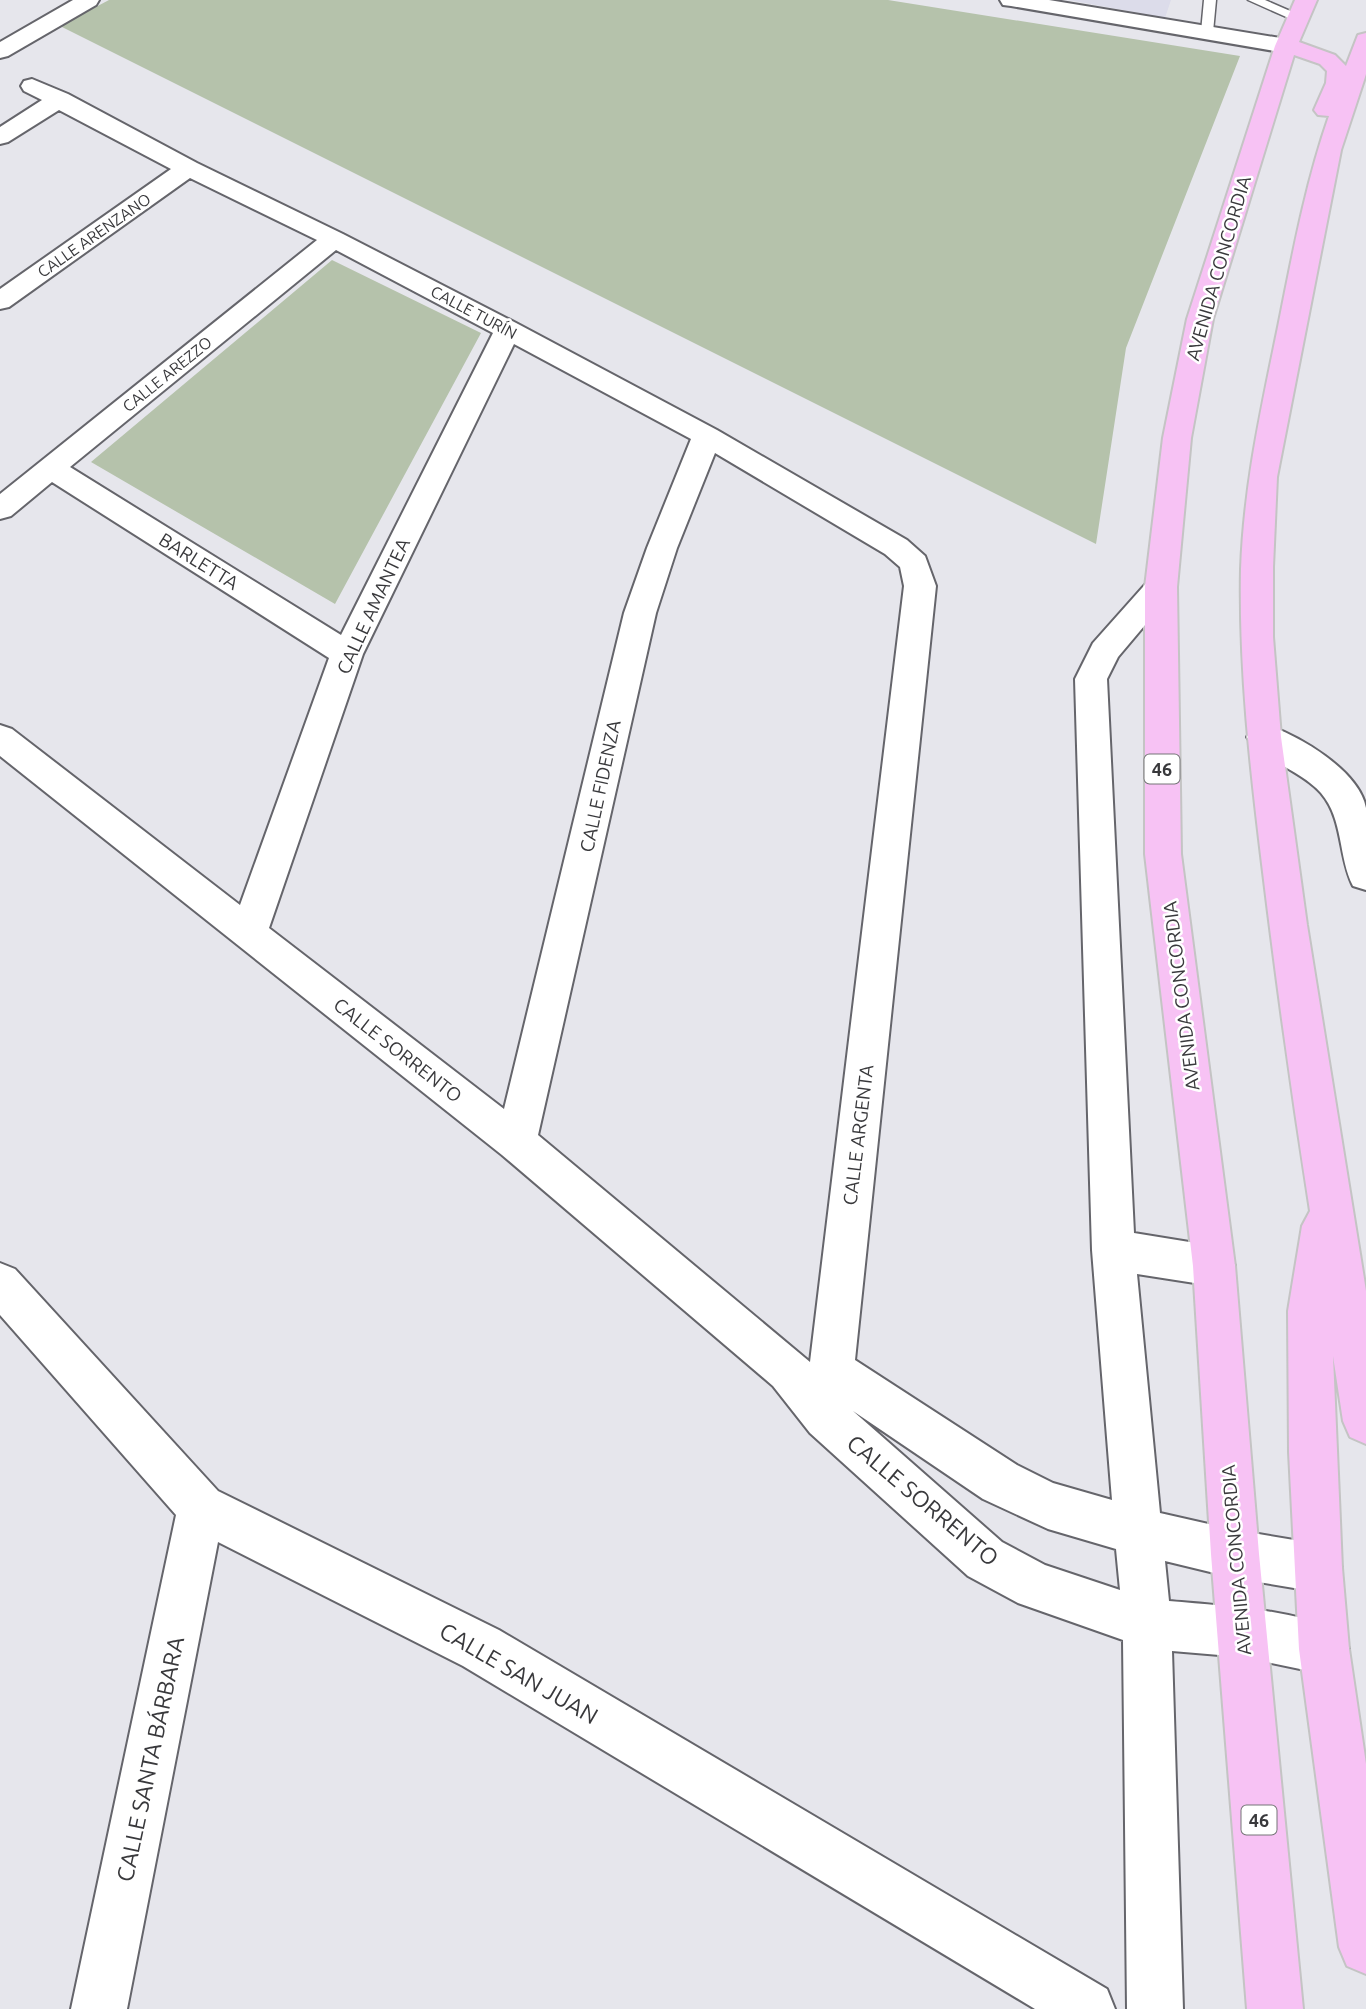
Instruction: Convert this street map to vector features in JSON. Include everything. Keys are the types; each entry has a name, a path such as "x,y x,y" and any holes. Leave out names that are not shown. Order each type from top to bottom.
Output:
{"main road":[{"path":"1297,21 1339,76 1302,166"},
{"name":"AVENIDA CONCORDIA","path":"1275,2009 1235,1554 1214,1266 1163,854 1161,587 1177,438 1200,319 1297,21"},
{"path":"1365,51 1329,150 1262,477 1257,567 1257,637 1264,737 1289,925 1328,1193 1366,1421"},
{"path":"1293,199 1307,247"},
{"path":"1328,1193 1310,1311 1312,1452 1324,1649 1366,1947"}],"street":[{"path":"23,13 47,0"},
{"path":"0,51 88,0"},
{"path":"1011,0 1207,32 1297,21"},
{"name":"CALLE TURÍN","path":"32,86 188,168 334,239 707,436 908,556"},
{"path":"0,137 60,99"},
{"name":"CALLE ARENZANO","path":"0,301 188,168"},
{"name":"CALLE AREZZO","path":"0,509 334,239"},
{"name":"CALLE AMANTEA","path":"248,932 347,654 508,330"},
{"name":"CALLE FIDENZA","path":"516,1142 640,613 662,548 707,436"},
{"name":"BARLETTA","path":"51,468 347,654"},
{"name":"CALLE ARGENTA","path":"810,1370 920,586 914,563 908,556"},
{"path":"1155,2009 1147,1624 1113,1250 1091,680 1104,651 1161,587"},
{"path":"1264,737 1301,758 1334,783 1352,816 1366,876"},
{"name":"CALLE SORRENTO","path":"0,738 810,1370 825,1416 985,1559 1035,1586 1147,1624 1242,1632 1324,1649"},
{"path":"1113,1250 1214,1266"},
{"name":"CALLE SAN JUAN","path":"0,1283 201,1508 481,1648 1087,2009"},
{"path":"810,1370 1000,1482 1048,1505 1137,1531 1235,1554 1318,1568"},
{"name":"CALLE SANTA BÁRBARA","path":"99,2009 201,1508"}],"lane":[{"path":"1207,32 1210,0"},
{"path":"1254,0 1297,21"}],"shaded area":[{"path":"1069,0 1171,0 1165,18"}],"green space":[{"path":"109,0 888,0 1240,56 1126,348 1096,544 60,26"},
{"path":"332,260 481,333 335,604 91,462"}]}
